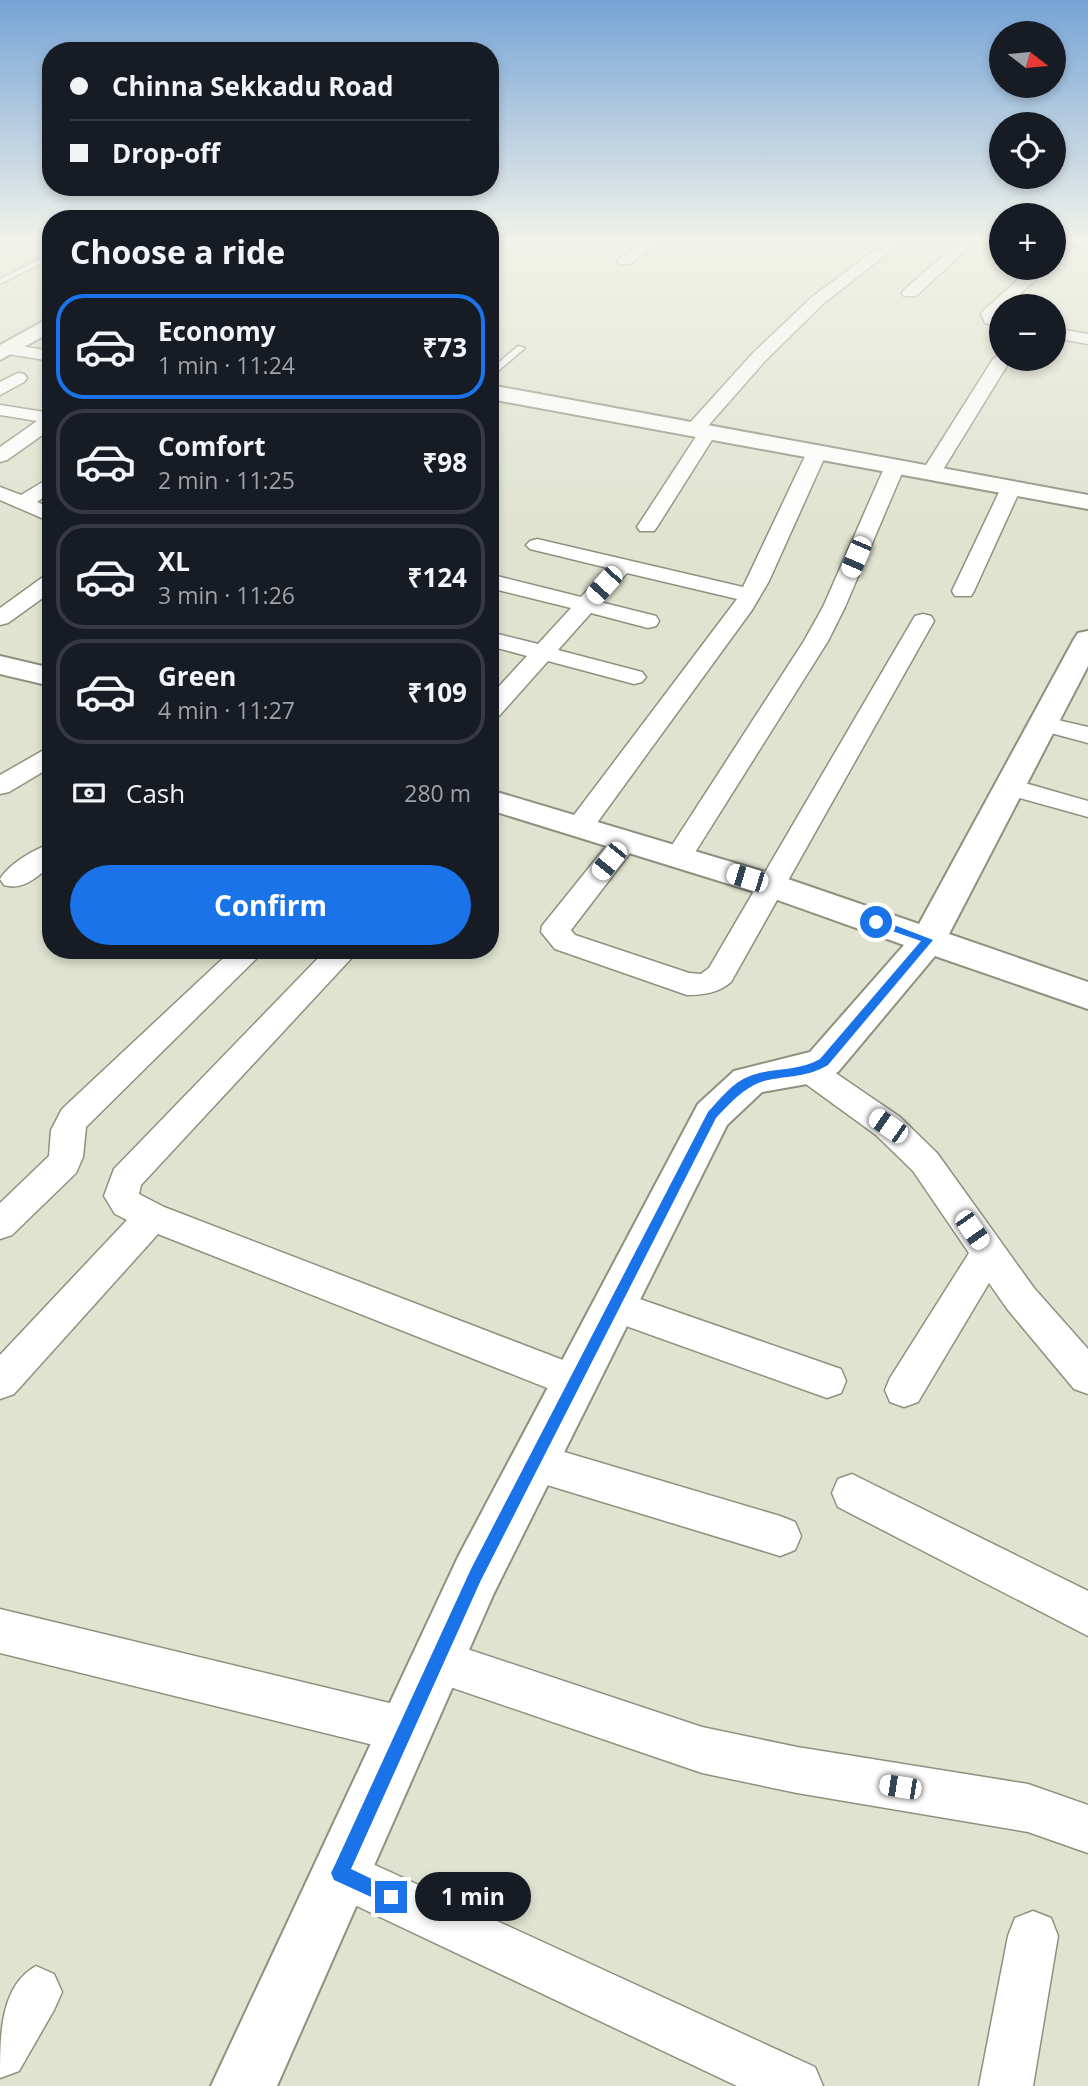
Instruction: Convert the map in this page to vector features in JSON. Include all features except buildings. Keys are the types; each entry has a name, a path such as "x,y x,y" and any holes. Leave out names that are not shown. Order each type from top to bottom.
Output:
{"street":[{"path":"4,351 30,335"},
{"path":"647,527 701,431 759,357 781,335"},
{"path":"1067,335 1088,339"},
{"path":"4,351 42,355"},
{"path":"931,473 995,371"},
{"path":"0,390 18,378"},
{"path":"499,394 1088,502"},
{"path":"0,410 42,417"},
{"path":"0,456 42,427"},
{"path":"580,825 749,595 817,452"},
{"path":"679,856 816,642 895,467"},
{"path":"962,591 1011,488"},
{"path":"0,493 39,495"},
{"path":"537,545 749,595"},
{"path":"499,701 622,565"},
{"path":"499,584 648,621"},
{"path":"0,618 42,588"},
{"path":"626,840 556,932 565,942 687,984 713,982 720,975 923,621"},
{"path":"244,2086 476,1575 712,1115 731,1095 752,1080 810,1071 824,1062 928,940 1088,639"},
{"path":"499,641 634,677"},
{"path":"0,665 42,675"},
{"path":"1045,724 1088,735"},
{"path":"0,786 42,761"},
{"path":"1011,787 1088,809"},
{"path":"499,802 770,885 1088,996"},
{"path":"14,879 42,859"},
{"path":"0,1226 64,1163 68,1154 66,1133 74,1118 241,959"},
{"path":"335,959 126,1179 121,1196 127,1204 152,1217 575,1382"},
{"path":"810,1071 910,1145 1046,1331 1088,1377"},
{"path":"0,1382 152,1217"},
{"path":"904,1390 988,1253"},
{"path":"614,1306 827,1381"},
{"path":"534,1462 780,1536"},
{"path":"852,1493 1088,1614"},
{"path":"0,1631 406,1730"},
{"path":"437,1661 702,1751 797,1770 1028,1808 1088,1829"},
{"path":"340,1873 796,2086"},
{"path":"1006,2086 1033,1936"},
{"path":"0,2052 36,1992"}],"lane":[{"path":"499,367 521,348"}],"route":[{"path":"391,1897 340,1873 476,1575 712,1115 731,1095 752,1080 810,1071 824,1062 928,940 876,922"}]}
